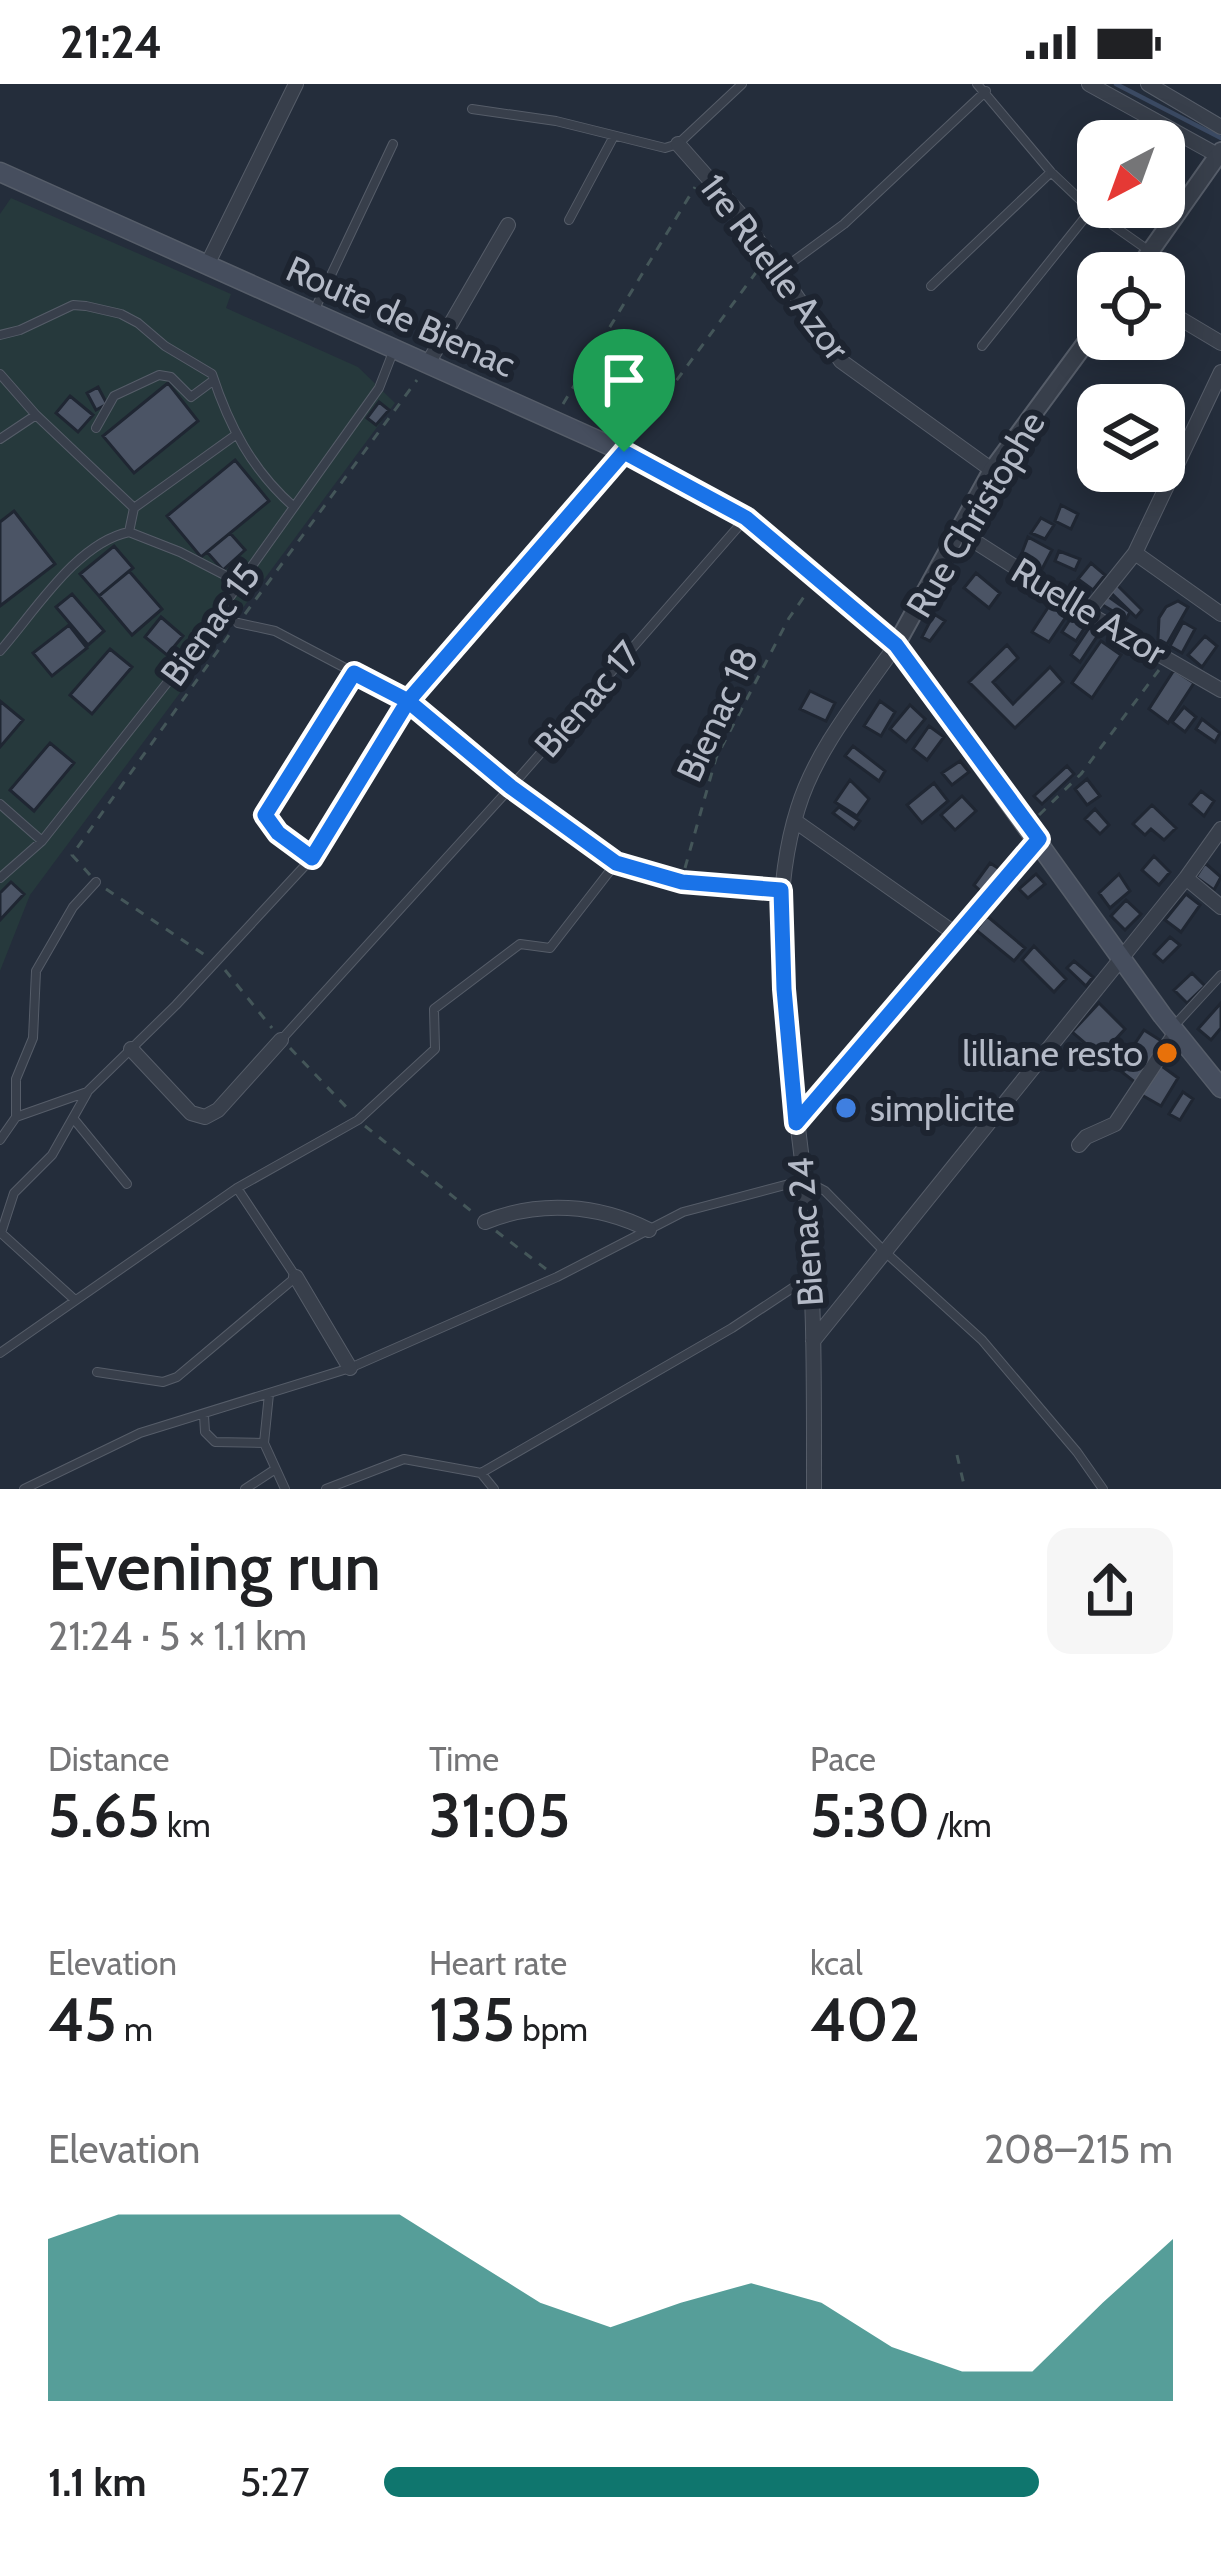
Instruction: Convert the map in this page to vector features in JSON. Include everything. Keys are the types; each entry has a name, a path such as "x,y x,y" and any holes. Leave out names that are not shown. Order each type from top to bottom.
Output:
{"main road":[{"name":"Route de Bienac","path":"0,172 624,452 746,518 896,645 1221,1088"}],"street":[{"path":"207,265 296,84"},
{"path":"1089,84 1220,154 1149,251"},
{"path":"1148,84 1221,127"},
{"name":"1re Ruelle Azor","path":"678,144 739,213 841,361 992,470"},
{"path":"428,365 508,225"},
{"path":"1185,322 1221,343"},
{"name":"Rue Christophe","path":"896,645 992,470 1077,355"},
{"path":"1087,613 1135,553 1221,372"},
{"name":"Ruelle Azor","path":"957,530 1087,613 1221,690"},
{"path":"1135,553 1221,614"},
{"name":"Bienac 24","path":"814,1489 804,1180 784,989 781,890 810,777 896,645"},
{"path":"312,858 271,826 265,812 354,673"},
{"path":"795,821 957,935"},
{"path":"812,1342 1221,829"},
{"path":"796,1123 957,935 1034,832"},
{"path":"1186,878 1221,907"},
{"path":"1079,1145 1115,1124 1174,1030"},
{"path":"131,1049 190,1113 205,1117 218,1110 281,1040"},
{"path":"485,1222 511,1211 555,1207 611,1212 649,1230"},
{"path":"296,1277 350,1368"}],"lane":[{"path":"472,109 556,121 665,148 678,144 742,84"},
{"path":"779,272 844,224 981,87 1077,197"},
{"path":"569,220 614,136"},
{"path":"313,313 393,144"},
{"path":"931,286 1051,172"},
{"path":"982,346 1077,227"},
{"path":"1116,228 1149,251"},
{"path":"0,335 73,305 138,322 165,346 202,365 261,474 294,506"},
{"name":"Bienac 15","path":"0,878 42,841 182,664 379,388 393,351"},
{"path":"0,374 134,508"},
{"path":"96,428 114,396 146,380 171,377 190,397 214,380"},
{"path":"0,439 36,415"},
{"path":"129,532 134,508 237,434"},
{"path":"75,1300 1,1233 14,1193 52,1155 87,1092 312,858 408,701 624,452"},
{"name":"Bienac 17","path":"281,1040 746,518"},
{"path":"0,651 59,578 111,536 129,532 240,583"},
{"path":"238,623 275,631 408,701 511,787 616,863 682,882 781,890"},
{"path":"0,804 42,841"},
{"path":"0,1353 237,1187 358,1120 435,1049 434,1009 520,944 550,948 616,863"},
{"path":"16,1118 16,1079 33,1038 36,971 74,907 96,882"},
{"path":"1174,1030 1221,975"},
{"path":"0,1140 16,1118 87,1092"},
{"path":"73,1118 127,1184"},
{"path":"24,1489 140,1433 350,1368 557,1277 683,1212 804,1180 825,1191 884,1252 982,1340 1078,1452 1103,1489"},
{"path":"97,1372 163,1382 177,1377 296,1277 237,1187"},
{"path":"326,1489 404,1459 481,1473 732,1328 809,1277"},
{"path":"268,1393 264,1443 285,1489"},
{"path":"204,1415 205,1432 215,1442 264,1443"},
{"path":"245,1489 274,1470"},
{"path":"481,1473 494,1489"}],"path":[{"path":"553,421 704,173"},
{"path":"624,452 769,256"},
{"name":"Bienac 18","path":"682,882 716,758 789,618 818,576"},
{"path":"1034,832 1167,659"},
{"path":"957,1455 965,1489"}],"shaded area":[{"path":"11,198 231,294 226,308 358,367 395,403 30,895 0,971 0,214"}],"building":[{"path":"168,383 198,421 134,473 103,436"},
{"path":"98,387 107,404 96,410 87,393"},
{"path":"70,396 93,415 78,432 56,413"},
{"path":"379,402 389,410 376,425 367,418"},
{"path":"235,460 269,501 201,557 167,516"},
{"path":"1061,505 1078,514 1071,529 1055,521"},
{"path":"14,511 55,564 0,606 0,522"},
{"path":"1041,518 1054,525 1045,539 1031,533"},
{"path":"230,533 245,550 223,570 207,552"},
{"path":"1028,537 1052,550 1042,569 1020,558"},
{"path":"114,546 133,568 99,596 80,574"},
{"path":"1059,551 1080,559 1075,570 1055,561"},
{"path":"1091,563 1105,575 1093,590 1078,579"},
{"path":"129,571 162,609 132,635 99,596"},
{"path":"976,573 1000,593 989,608 964,588"},
{"path":"1115,583 1142,610 1136,617 1109,591"},
{"path":"72,594 104,631 88,645 56,607"},
{"path":"1106,595 1130,612 1126,619 1101,604"},
{"path":"1053,600 1070,611 1049,642 1032,632"},
{"path":"1178,601 1188,607 1167,644 1158,639 1159,618"},
{"path":"934,614 945,621 930,641 922,637"},
{"path":"1073,615 1087,624 1076,641 1062,632"},
{"path":"161,617 183,636 167,655 145,637"},
{"path":"1183,622 1195,629 1182,653 1170,646"},
{"path":"69,625 87,648 52,676 33,653"},
{"path":"1091,625 1100,632 1080,662 1071,655"},
{"path":"1205,636 1217,646 1202,667 1188,655"},
{"path":"1101,641 1121,655 1092,698 1072,683"},
{"path":"1007,645 1018,658 993,682 1013,704 1050,667 1063,682 1015,728 969,682"},
{"path":"110,649 132,667 92,714 70,695"},
{"path":"1174,670 1194,683 1168,723 1149,709"},
{"path":"810,691 835,703 826,721 800,709"},
{"path":"0,701 23,720 0,747"},
{"path":"880,701 895,712 881,736 864,726"},
{"path":"910,705 925,719 906,742 890,729"},
{"path":"1184,707 1196,717 1185,732 1172,722"},
{"path":"1202,719 1220,733 1215,742 1196,729"},
{"path":"929,726 944,737 927,760 913,749"},
{"path":"50,743 74,763 34,811 10,790"},
{"path":"853,746 885,771 879,781 845,756"},
{"path":"960,761 969,772 952,785 942,773"},
{"path":"1067,766 1074,774 1042,804 1034,796"},
{"path":"1087,779 1100,796 1087,805 1075,789"},
{"path":"850,780 869,799 857,816 835,802"},
{"path":"934,783 948,801 922,823 907,805"},
{"path":"1201,791 1214,801 1204,816 1190,804"},
{"path":"962,796 976,811 955,830 941,815"},
{"path":"1152,805 1176,828 1164,840 1151,829 1145,835 1133,824"},
{"path":"839,807 860,821 854,829 833,813"},
{"path":"1095,809 1109,825 1100,834 1085,819"},
{"path":"1154,856 1170,872 1159,885 1142,870"},
{"path":"990,863 1001,870 983,893 974,885"},
{"path":"1205,863 1221,877 1214,890 1196,877"},
{"path":"1036,874 1045,884 1028,898 1019,889"},
{"path":"1119,874 1130,891 1110,908 1099,893"},
{"path":"11,882 24,894 0,920 0,893"},
{"path":"1186,894 1200,905 1181,932 1165,920"},
{"path":"1126,900 1141,914 1125,930 1111,916"},
{"path":"987,916 1025,948 1014,961 976,930"},
{"path":"1170,937 1180,945 1163,962 1154,954"},
{"path":"1034,946 1066,979 1054,992 1022,960"},
{"path":"1074,961 1093,977 1086,986 1067,968"},
{"path":"1192,973 1205,986 1187,1003 1174,990"},
{"path":"1099,1003 1125,1029 1100,1056 1072,1032"},
{"path":"1221,1003 1221,1028 1211,1040 1198,1029"},
{"path":"1144,1030 1163,1042 1136,1083 1118,1069"},
{"path":"1159,1064 1178,1078 1161,1106 1140,1094"},
{"path":"1183,1092 1193,1099 1180,1120 1169,1114"}],"waterway":[{"path":"1116,84 1221,138"}],"place":[{"name":"lilliane resto","path":"1167,1053"},
{"name":"simplicite","path":"846,1108"}],"route":[{"path":"624,452 408,701 312,858 266,820 269,805 354,673 408,701 511,787 616,863 682,882 781,890 796,1123 1039,839 896,645 746,518 624,452"}]}
